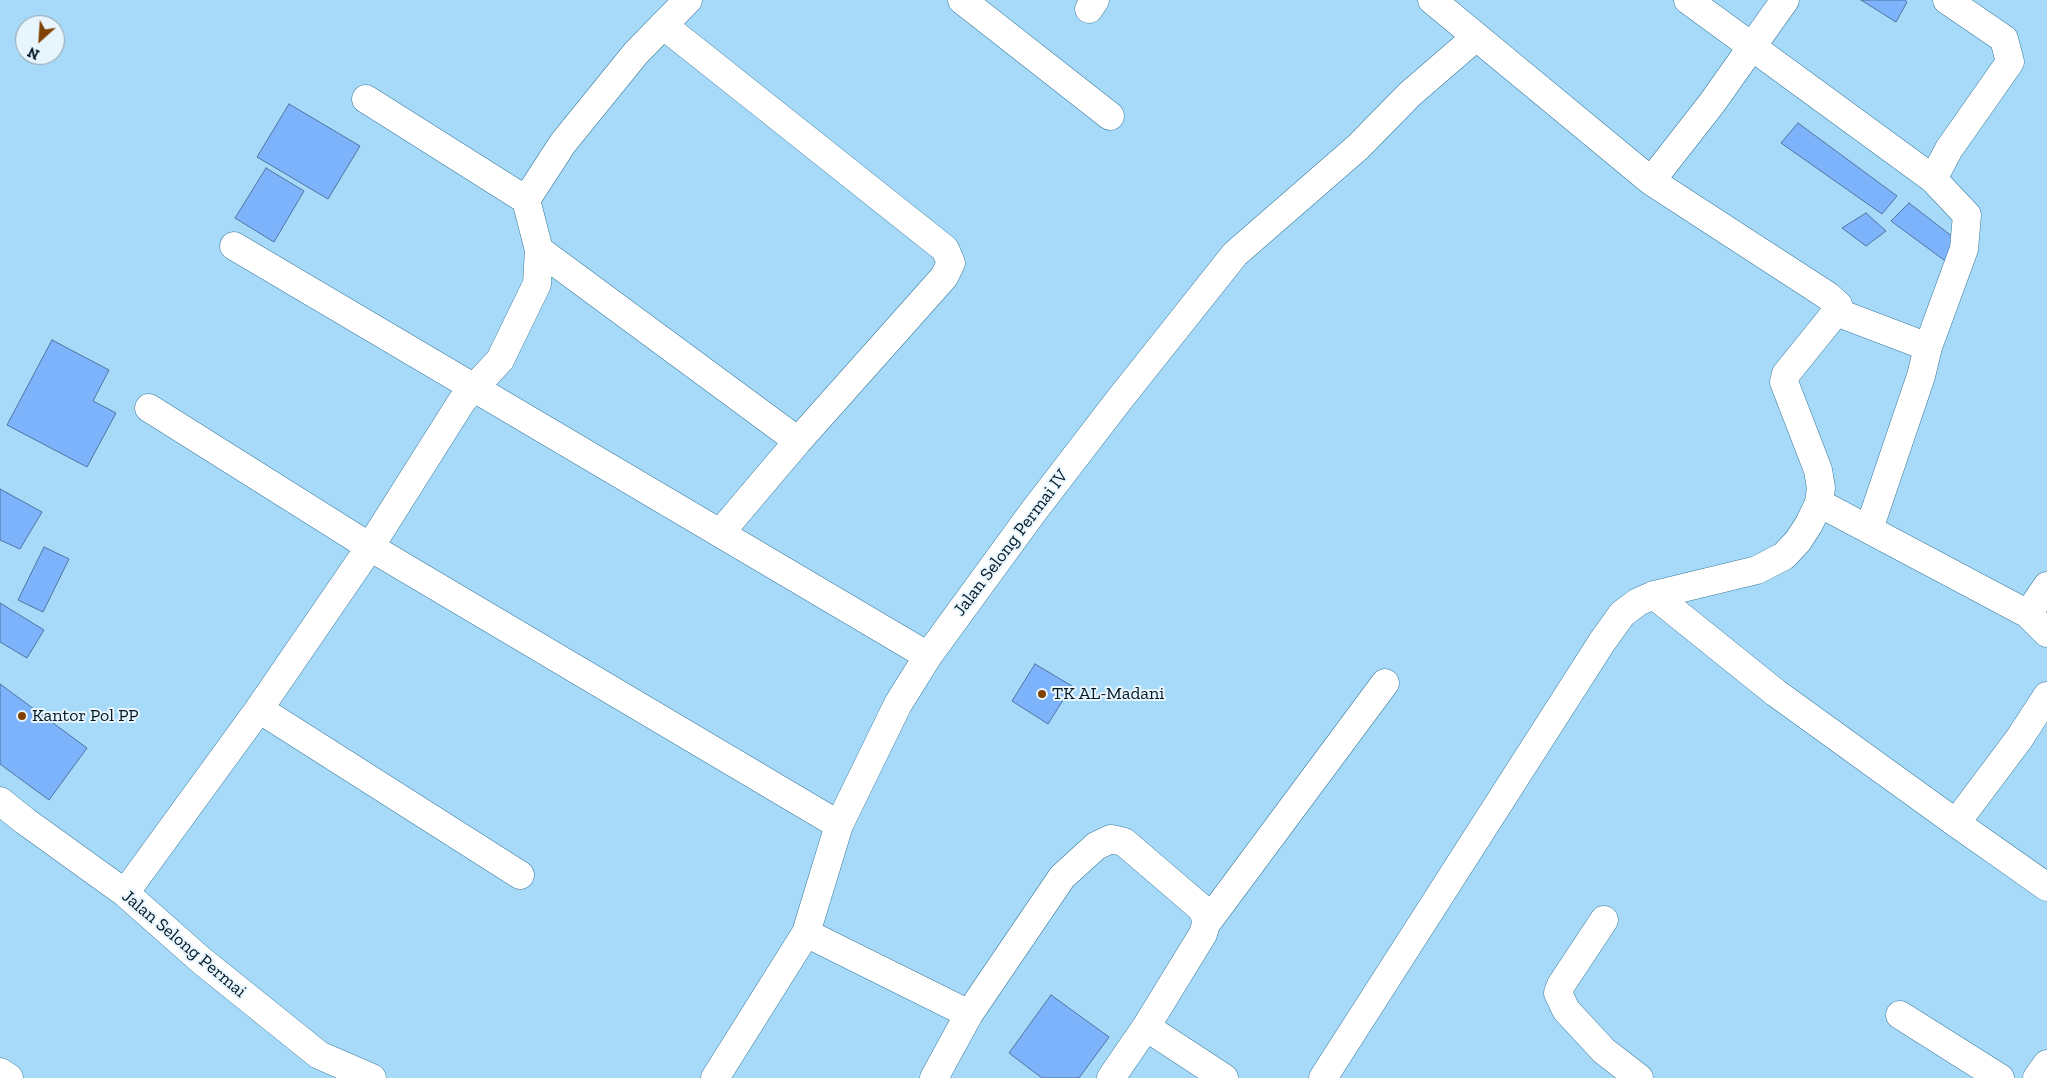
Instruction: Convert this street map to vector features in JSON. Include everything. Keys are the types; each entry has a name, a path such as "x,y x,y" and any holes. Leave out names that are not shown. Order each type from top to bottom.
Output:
{"street":[{"path":"526,200 564,143 636,53 688,0"},
{"path":"962,0 1110,116"},
{"path":"1323,1078 1602,642 1622,614 1638,602 1654,595 1757,570 1784,556 1801,535 1819,503 1821,488 1818,470 1784,382 1786,374 1836,312 1838,305 1828,296 1651,181 1432,0"},
{"path":"1688,0 1933,179 1967,215 1964,249 1928,347 1921,376 1869,529"},
{"path":"1651,181 1712,103 1785,0"},
{"path":"1933,179 1949,149 2010,62 2004,39 1947,0"},
{"path":"663,25 945,249 951,263 944,277 798,441 721,532"},
{"name":"Jalan Selong Permai IV","path":"806,933 839,824 898,704 928,656 1050,489 1118,400 1235,254 1358,147 1410,94 1476,37"},
{"path":"125,893 259,709 370,547 462,401 500,360 537,284 539,250 526,200 366,99"},
{"path":"234,246 928,656"},
{"path":"539,250 798,441"},
{"path":"1836,312 1928,347"},
{"path":"149,408 370,547 839,824"},
{"path":"1819,503 2028,614 2047,633"},
{"path":"2028,614 2047,586"},
{"path":"1654,595 1776,693 1956,824 2047,887"},
{"path":"1111,1078 1146,1027 1203,934 1206,924 1385,683"},
{"path":"1956,824 2019,740 2047,696"},
{"path":"259,709 520,874"},
{"name":"Jalan Selong Permai","path":"0,801 125,893 202,961 319,1054 372,1078"},
{"path":"934,1078 969,1014 1062,877 1096,846 1110,840 1124,842 1201,908 1206,924"},
{"path":"1604,920 1561,985 1558,993 1566,1010 1604,1051 1639,1078"},
{"path":"715,1078 806,933 969,1014"},
{"path":"1900,1015 2000,1078"},
{"path":"1146,1027 1224,1078"},
{"path":"2037,1078 2047,1064"},
{"path":"0,1072 9,1078"}],"building":[{"path":"1861,0 1905,0 1907,2 1896,22"},
{"path":"289,104 360,146 328,199 257,157"},
{"path":"1798,123 1897,196 1882,214 1781,143"},
{"path":"266,168 304,191 274,242 235,218"},
{"path":"1909,203 1953,237 1948,263 1891,221"},
{"path":"1866,213 1886,231 1866,246 1842,228"},
{"path":"52,340 109,370 93,401 116,413 87,467 7,425"},
{"path":"0,489 42,512 20,549 0,540"},
{"path":"44,547 69,559 43,612 18,600"},
{"path":"0,603 44,630 27,658 0,642"},
{"name":"TK AL-Madani","path":"1035,664 1072,686 1048,724 1012,701"},
{"name":"Kantor Pol PP","path":"0,684 87,748 49,800 0,764"},
{"path":"1051,995 1109,1037 1079,1078 1042,1078 1009,1053"}],"place":[{"name":"TK AL-Madani","path":"1042,694"},
{"name":"Kantor Pol PP","path":"22,716"}]}
